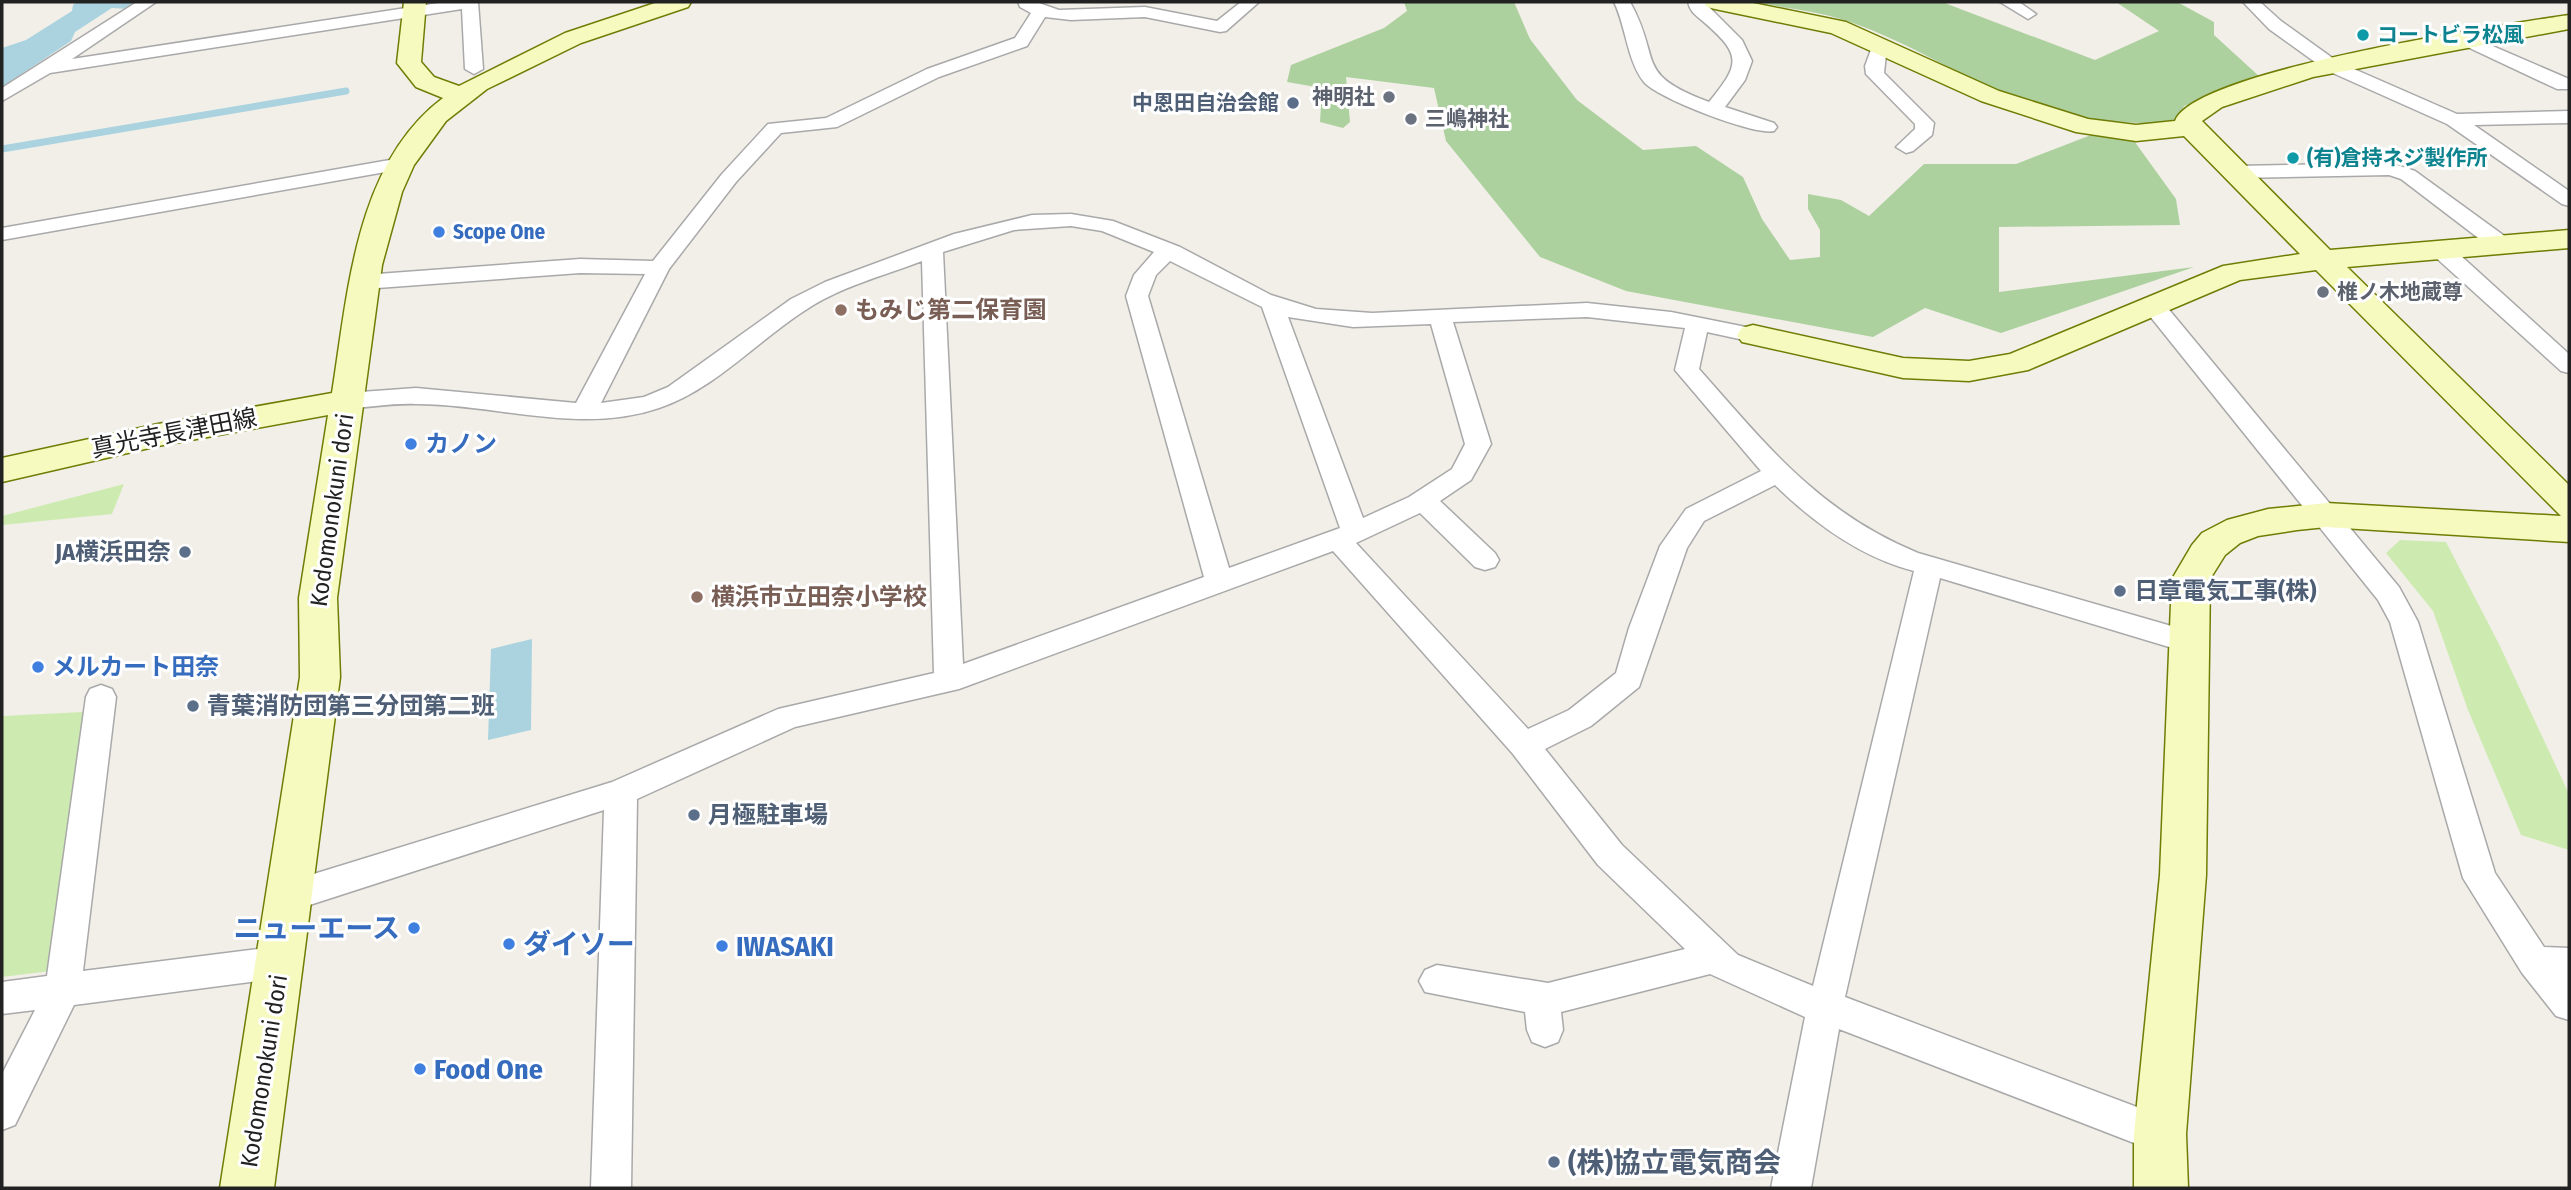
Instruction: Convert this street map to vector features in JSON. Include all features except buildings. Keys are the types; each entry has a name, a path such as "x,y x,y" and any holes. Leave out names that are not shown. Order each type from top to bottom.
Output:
{"street":[{"path":"2,96 148,2"},
{"name":"Kodomonokuni dori","path":"247,1188 291,896 320,677 318,598 364,282 379,221 401,164 422,133 460,96 545,50 680,2"},
{"path":"1119,11 1135,2"},
{"path":"584,411 659,268 729,178 775,128 830,123 944,69 1021,41 1031,7 1067,16 1119,11 1175,16 1220,27 1251,2"},
{"path":"1622,2 1629,12 1651,81 1671,94 1713,110 1741,71 1744,62 1741,50 1697,7 1696,2"},
{"path":"1715,2 1838,27 1990,96 2085,126 2136,133 2190,127"},
{"path":"2008,2 2028,14"},
{"path":"2251,2 2275,25 2332,66 2454,120 2569,200"},
{"path":"41,69 414,7 470,3 474,69"},
{"path":"414,7 408,54 413,71 425,82 460,96"},
{"path":"2569,22 2332,66 2212,101 2195,111 2188,119 2190,127 2569,506"},
{"path":"2468,40 2563,85 2569,84"},
{"path":"1889,48 1878,51 1875,74 1924,123 1925,131 1906,147"},
{"path":"2454,120 2569,117"},
{"path":"2,234 401,164"},
{"path":"2237,173 2391,169 2408,175 2502,245"},
{"path":"347,401 416,396 584,411 607,412 641,407 683,391 802,303 932,250 999,227 1048,219 1083,220 1115,227 1272,303 1315,316 1360,320 1587,310 1623,311 1698,323 1903,368 1969,370 2017,363 2234,272 2569,239"},
{"path":"932,250 949,681"},
{"path":"2441,250 2569,366"},
{"path":"1167,253 1141,278 1137,296 1220,580"},
{"path":"364,282 580,266 659,268"},
{"path":"1272,303 1346,536 1524,745 1610,855 1715,957 1726,966 1825,1009 1856,1017 2160,1135"},
{"path":"2153,305 2389,594 2404,622 2454,779 2480,878 2534,962 2569,1004"},
{"path":"291,896 621,792 789,717 949,681 1346,536 1423,500 1461,474 1478,444 1440,316"},
{"path":"1698,323 1687,370 1778,473 1833,524 1861,540 1929,567 1956,572 2189,642"},
{"name":"真光寺長津田線","path":"2,470 158,435 347,401"},
{"path":"1524,745 1580,718 1629,679 1643,628 1674,546 1695,515 1725,497 1778,473"},
{"path":"1423,500 1485,560"},
{"path":"2161,1188 2160,1135 2183,875 2191,579 2213,543 2247,526 2326,516 2569,528"},
{"path":"1791,1188 1825,1009 1929,567"},
{"path":"2,1112 64,991 101,697"},
{"path":"611,1188 621,792"},
{"path":"1437,981 1543,1014 1715,957"},
{"path":"2,998 281,962"},
{"path":"2534,962 2569,964"}],"green space":[{"path":"1404,2 1514,2 1530,39 1577,100 1643,150 1696,146 1743,177 1762,219 1790,260 1820,257 1820,230 1808,209 1808,194 1841,200 1869,216 1924,164 2016,164 2091,135 2132,138 2176,199 2180,225 1999,227 1999,292 2194,267 2001,333 1925,308 1873,337 1626,291 1540,257 1446,141 1434,88 1346,77 1350,122 1343,128 1320,122 1322,88 1287,82 1291,65 1384,28 1407,11"},
{"path":"1755,2 1942,2 2095,60 2159,31 2116,2 2179,3 2214,22 2214,35 2260,77 2184,106 2178,122 2131,123 2085,118 2039,107 1995,90 1864,27 1811,12"},
{"path":"124,484 112,514 2,525 2,516"},
{"path":"2400,540 2446,542 2499,644 2569,794 2569,850 2521,835 2468,710 2433,611 2386,553"},
{"path":"83,712 51,971 2,977 2,716"}],"water":[{"path":"77,2 121,2 75,32 71,41 2,87 2,48 26,40 72,11"},
{"path":"532,639 531,730 488,740 491,649"}],"waterway":[{"path":"104,4 135,6"},
{"path":"2,149 346,91"}],"place":[{"name":"コートビラ松風","path":"2363,35"},
{"name":"神明社","path":"1389,97"},
{"name":"中恩田自治会館","path":"1293,103"},
{"name":"三嶋神社","path":"1411,119"},
{"name":"(有)倉持ネジ製作所","path":"2293,158"},
{"name":"Scope One","path":"439,232"},
{"name":"椎ノ木地蔵尊","path":"2323,292"},
{"name":"もみじ第二保育園","path":"841,310"},
{"name":"カノン","path":"411,444"},
{"name":"JA横浜田奈","path":"185,552"},
{"name":"日章電気工事(株)","path":"2120,591"},
{"name":"横浜市立田奈小学校","path":"697,597"},
{"name":"メルカート田奈","path":"38,667"},
{"name":"青葉消防団第三分団第二班","path":"193,706"},
{"name":"月極駐車場","path":"694,815"},
{"name":"ニューエース","path":"414,928"},
{"name":"ダイソー","path":"509,944"},
{"name":"IWASAKI","path":"722,946"},
{"name":"Food One","path":"420,1069"},
{"name":"(株)協立電気商会","path":"1554,1162"}]}
